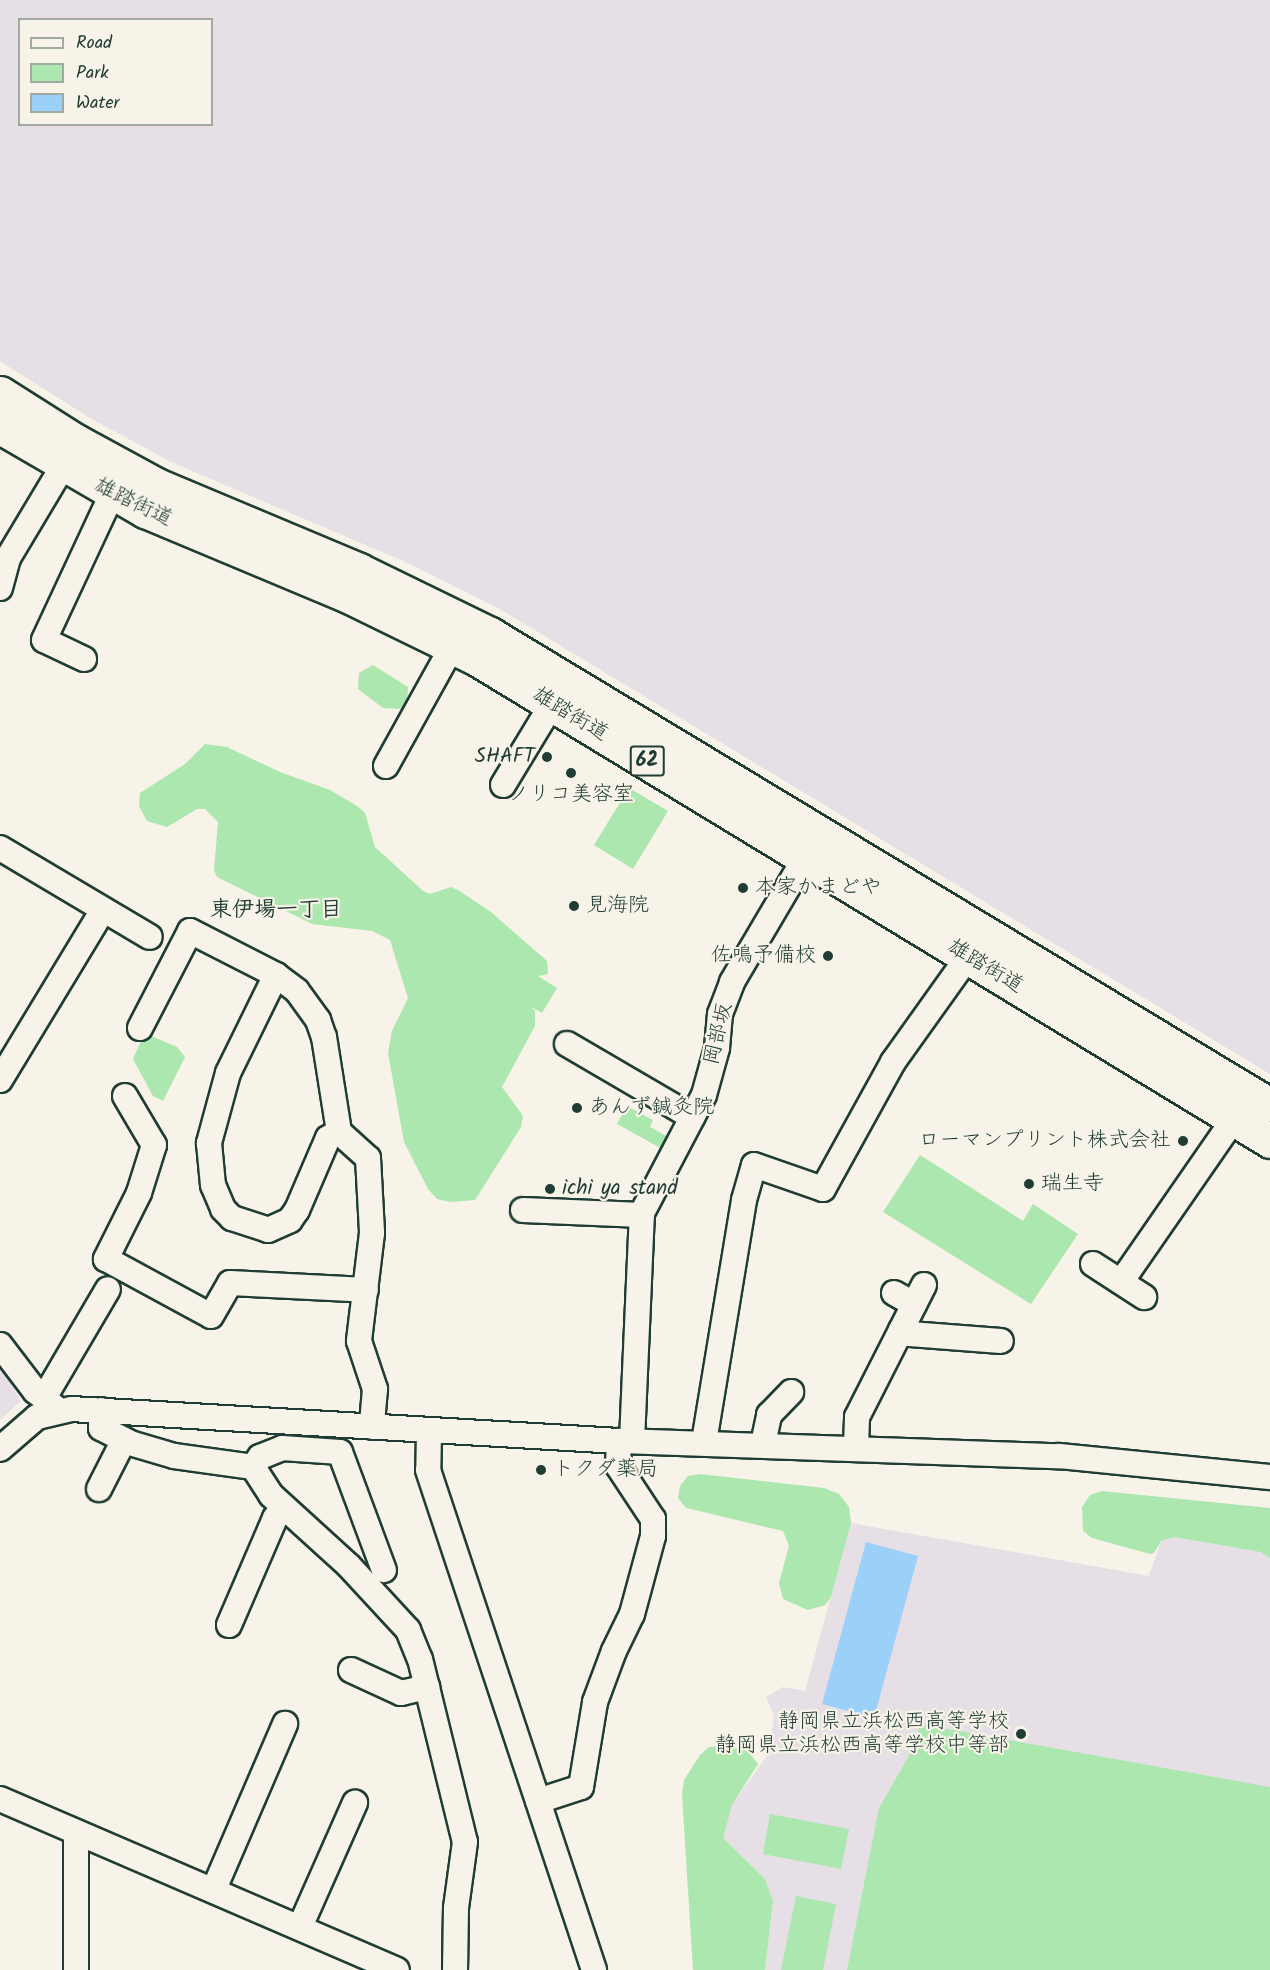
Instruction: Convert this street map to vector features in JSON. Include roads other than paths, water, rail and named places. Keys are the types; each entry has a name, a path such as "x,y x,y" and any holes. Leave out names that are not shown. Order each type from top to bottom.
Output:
{"main road":[{"name":"雄踏街道","path":"0,393 76,441 157,485 359,570 490,634 1270,1105"},
{"name":"雄踏街道","path":"0,427 112,494 203,537 348,596 452,647 552,704 1270,1141"}],"street":[{"path":"0,588 8,558 63,466"},
{"path":"84,658 44,640 112,494"},
{"path":"386,766 452,647"},
{"path":"503,785 552,704"},
{"path":"0,848 150,937"},
{"name":"岡部坂","path":"642,1215 704,1095 717,1048 720,1014 732,982 805,858"},
{"path":"0,1080 103,910"},
{"path":"140,1028 190,931 276,975 297,991 318,1020 339,1132 359,1148 371,1170 372,1233 359,1341 375,1389 372,1427"},
{"path":"704,1442 742,1212 754,1165 823,1189 893,1062 968,957"},
{"path":"276,975 228,1073 209,1143 213,1185 223,1209 232,1218 256,1228 268,1230 285,1223 297,1210 328,1138 339,1132"},
{"path":"567,1044 692,1118"},
{"path":"125,1096 154,1145 139,1193 106,1259 211,1316 230,1283 366,1290"},
{"path":"1121,1282 1234,1119"},
{"path":"523,1210 642,1215 625,1441 618,1466 653,1519 653,1536 632,1614 595,1702 581,1786 538,1801"},
{"path":"1093,1264 1144,1297"},
{"path":"0,1449 51,1404 108,1289"},
{"path":"856,1448 857,1417 901,1330 911,1294"},
{"path":"901,1330 910,1334 1001,1341"},
{"path":"0,1345 51,1404 101,1410 625,1441 763,1444 1080,1457 1270,1477"},
{"path":"763,1444 769,1415 791,1392"},
{"path":"101,1410 101,1428 124,1440 174,1456 253,1467 271,1495 350,1566 398,1618 415,1644 465,1842 456,1908 455,1970"},
{"path":"429,1431 428,1470 594,1970"},
{"path":"99,1489 124,1440"},
{"path":"253,1467 260,1457 282,1448 340,1452 384,1570"},
{"path":"229,1625 275,1518 284,1508"},
{"path":"351,1670 401,1693 427,1687"},
{"path":"214,1889 285,1724"},
{"path":"0,1799 214,1889 397,1970"},
{"path":"300,1927 355,1803"},
{"path":"76,1970 76,1843 80,1834"}],"water":[{"path":"866,1542 918,1556 874,1718 822,1704"}],"place":[{"name":"SHAFT","path":"547,757"},
{"name":"ノリコ美容室","path":"571,773"},
{"name":"本家かまどや","path":"743,888"},
{"name":"見海院","path":"574,906"},
{"name":"佐鳴予備校","path":"828,956"},
{"name":"あんず鍼灸院","path":"577,1108"},
{"name":"ローマンプリント株式会社","path":"1183,1141"},
{"name":"瑞生寺","path":"1029,1184"},
{"name":"ichi ya stand","path":"550,1189"},
{"name":"トクダ薬局","path":"541,1470"},
{"name":"静岡県立浜松西高等学校 静岡県立浜松西高等学校中等部","path":"1021,1734"}],"district":[{"name":"東伊場一丁目","path":"276,911"}]}
